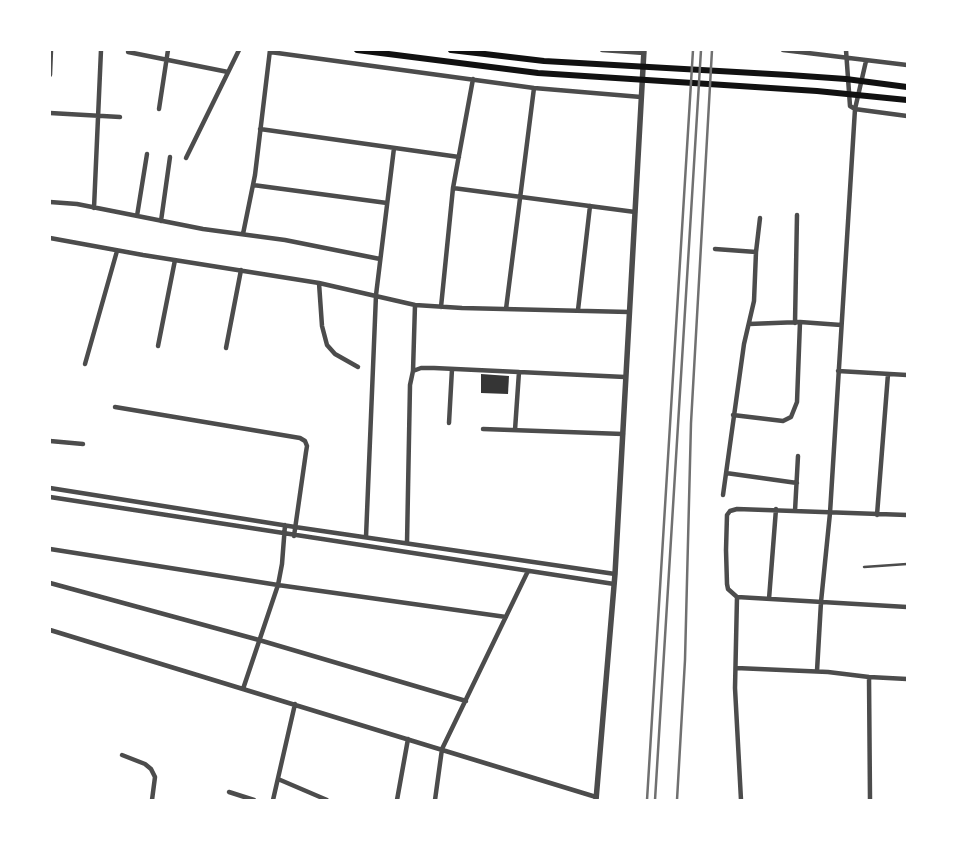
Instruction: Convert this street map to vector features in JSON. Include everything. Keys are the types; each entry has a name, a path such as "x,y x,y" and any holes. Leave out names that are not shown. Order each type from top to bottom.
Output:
{"main road":[{"path":"357,50 538,73 817,91 907,100"},
{"path":"451,50 544,61 789,75 907,86"}],"street":[{"path":"50,75 51,50"},
{"path":"94,208 100,50"},
{"path":"159,109 168,50"},
{"path":"186,158 239,50"},
{"path":"50,630 442,749 598,799 615,574 644,52 602,50"},
{"path":"783,50 907,65"},
{"path":"846,50 850,106 855,109 907,116"},
{"path":"243,234 253,185 270,51 534,88 641,97"},
{"path":"128,52 228,72"},
{"path":"818,671 830,512 855,109 866,61"},
{"path":"441,307 453,188 473,80"},
{"path":"506,309 534,88"},
{"path":"50,113 120,117"},
{"path":"260,128 459,157"},
{"path":"366,537 376,295 394,148"},
{"path":"137,216 147,154"},
{"path":"160,221 170,157"},
{"path":"253,185 387,203"},
{"path":"453,188 635,212"},
{"path":"50,202 94,208 203,229 285,240 380,259"},
{"path":"578,310 590,206"},
{"path":"733,415 783,421 791,418 797,402 797,216"},
{"path":"723,495 733,415 754,300 756,252 760,218"},
{"path":"50,238 319,283 415,305 629,312"},
{"path":"715,249 756,252"},
{"path":"85,364 117,250"},
{"path":"158,346 175,260"},
{"path":"226,348 241,270"},
{"path":"319,283 322,326 327,346 335,354 358,367"},
{"path":"407,543 410,386 414,371 415,305"},
{"path":"749,324 798,323 841,325"},
{"path":"414,371 421,368 625,377"},
{"path":"449,423 452,369"},
{"path":"838,370 907,375"},
{"path":"515,430 519,372"},
{"path":"876,515 888,374"},
{"path":"115,407 300,438 307,446 294,536"},
{"path":"483,429 623,434"},
{"path":"50,441 83,444"},
{"path":"796,510 798,456"},
{"path":"726,473 797,483"},
{"path":"50,488 295,527 615,574"},
{"path":"50,497 614,584"},
{"path":"907,515 796,510 737,509 730,511 727,515 726,577 728,589 737,597 907,607"},
{"path":"769,598 776,510"},
{"path":"243,689 278,585 282,564 285,525"},
{"path":"50,549 278,585 506,617"},
{"path":"435,800 442,749 528,571"},
{"path":"50,583 260,640 466,701"},
{"path":"737,597 736,668 741,800"},
{"path":"736,668 818,671 869,678 907,680"},
{"path":"869,678 870,800"},
{"path":"273,800 295,704"},
{"path":"397,800 408,739"},
{"path":"122,756 145,764 152,770 155,777 152,800"},
{"path":"278,779 327,800"},
{"path":"229,792 254,800"}],"lane":[{"path":"864,567 907,564"}],"building":[{"path":"481,374 509,376 508,394 481,393"}],"railway":[{"path":"647,800 693,50"},
{"path":"655,800 701,50"},
{"path":"677,800 685,660 691,423 712,50"}]}
